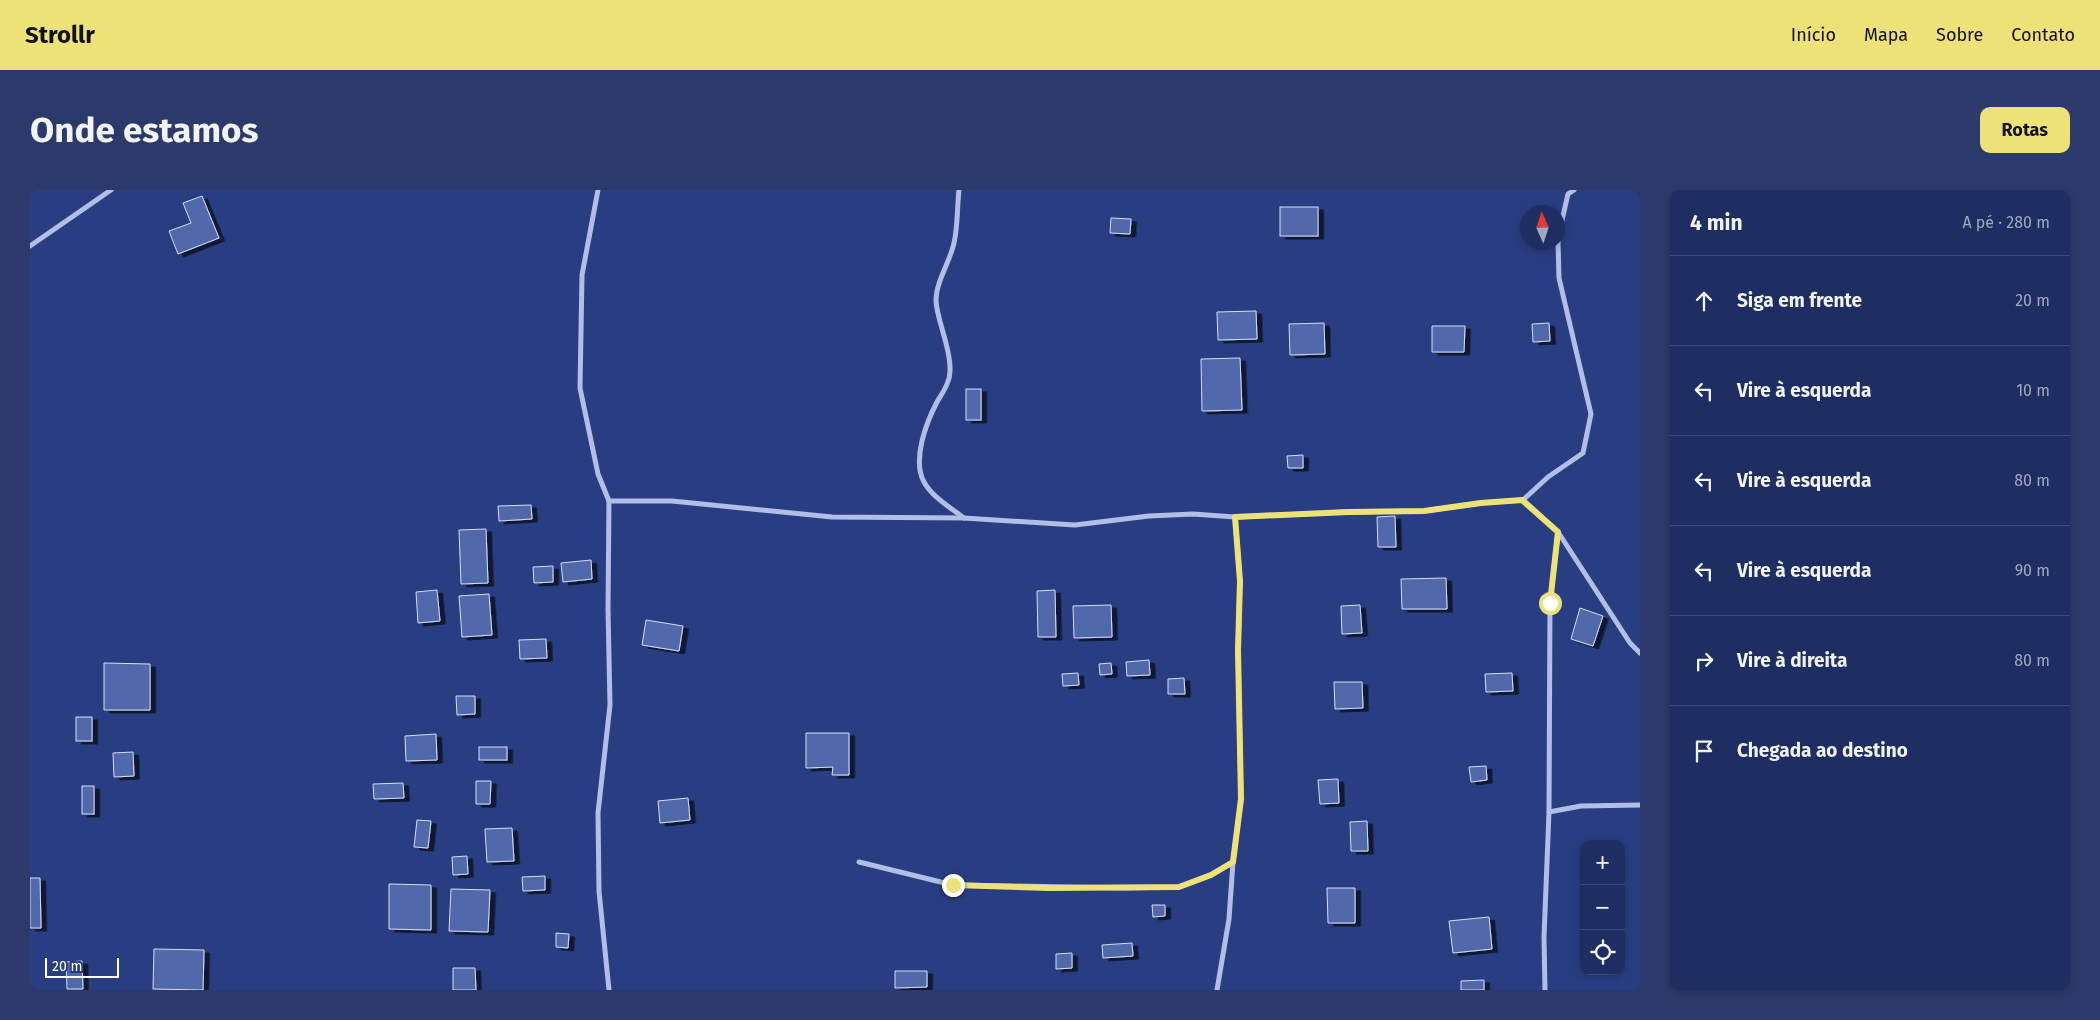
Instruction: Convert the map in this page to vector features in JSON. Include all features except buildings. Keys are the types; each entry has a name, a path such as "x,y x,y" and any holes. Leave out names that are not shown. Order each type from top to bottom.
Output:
{"street":[{"path":"30,246 111,190"},
{"path":"598,190 582,275 580,388 598,474 609,502 608,609 610,705 598,813 599,891 610,990"},
{"path":"959,190 955,242 948,264 939,282 936,301 950,368 947,385 936,404 922,436 920,467 924,482 944,504 964,518"},
{"path":"1565,208 1568,194 1574,190"},
{"path":"609,502 672,501 832,517 964,518 1075,526 1149,516 1193,514 1235,517 1424,511 1481,503 1522,500 1548,478 1583,453 1591,414 1559,278 1558,250"},
{"path":"1522,500 1558,532 1630,643 1640,653"},
{"path":"1217,990 1229,919 1233,862 1241,799 1238,650 1240,581 1235,517"},
{"path":"1545,990 1544,937 1549,812 1550,603 1558,532"},
{"path":"1549,812 1580,806 1640,805"},
{"path":"859,862 953,885 1114,888 1179,887 1211,875 1233,862"}],"route":[{"path":"953,885 1049,888 1179,887 1211,875 1233,862 1241,799 1238,650 1240,581 1235,517 1424,511 1481,503 1522,500 1558,532 1550,603"}]}
